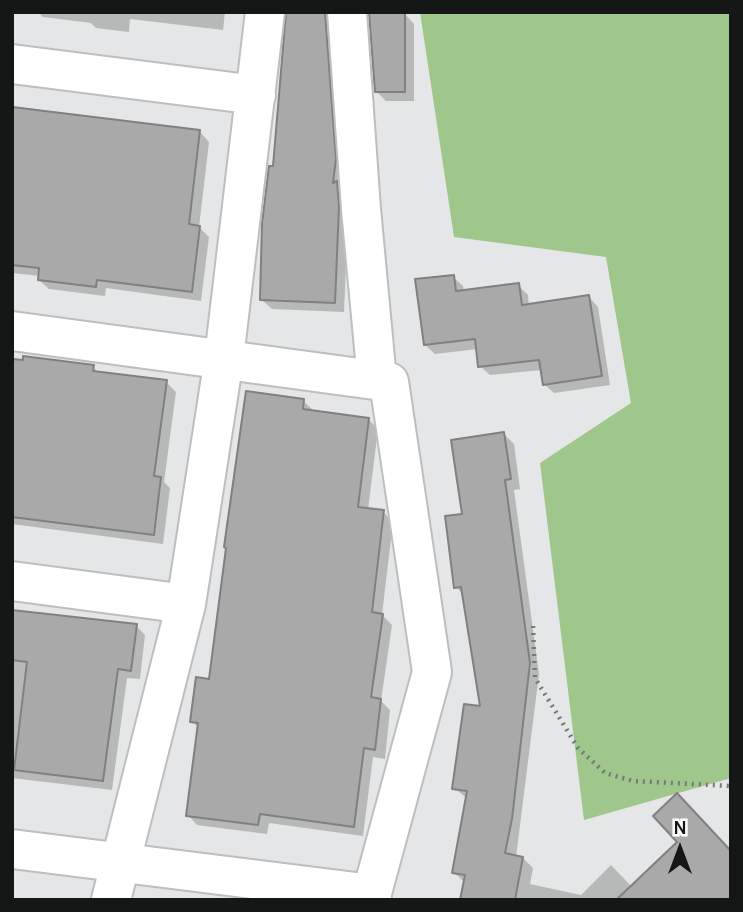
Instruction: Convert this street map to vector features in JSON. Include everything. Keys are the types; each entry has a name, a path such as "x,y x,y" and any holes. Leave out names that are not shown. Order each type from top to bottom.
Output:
{"street":[{"path":"111,900 186,604 224,358 265,12"},
{"path":"347,12 377,380"},
{"path":"12,64 256,95"},
{"path":"12,331 389,382 432,672 371,897 12,849"},
{"path":"12,580 186,604"}],"path":[{"path":"533,626 535,678 578,748 605,773 633,781 731,786"}],"green space":[{"path":"420,12 731,12 731,778 584,820 540,463 631,403 606,257 454,237"}],"building":[{"path":"286,12 325,12 336,159 333,183 337,181 339,206 335,303 260,300 262,223 269,166 273,166"},
{"path":"369,12 405,12 405,92 375,92"},
{"path":"12,107 200,130 189,224 200,226 192,292 97,280 96,287 38,280 39,268 12,265"},
{"path":"454,275 456,291 519,283 522,305 589,295 602,376 543,385 539,360 478,367 475,339 424,345 415,279"},
{"path":"23,356 94,365 93,371 167,380 154,476 161,477 154,535 12,517 12,359 23,360"},
{"path":"246,391 304,399 303,409 369,418 358,507 384,510 372,612 383,614 371,697 381,699 375,750 364,748 354,827 260,814 258,825 186,816 198,723 190,722 196,677 209,679"},
{"path":"504,432 511,479 505,480 530,663 512,819 505,853 523,857 515,900 460,900 465,875 452,873 467,791 452,789 464,704 480,706 461,587 454,588 445,516 462,514 451,440"},
{"path":"12,610 137,624 131,671 118,669 103,781 14,770 27,662 12,660"},
{"path":"677,793 731,851 731,900 616,900 677,842 653,816"}]}
